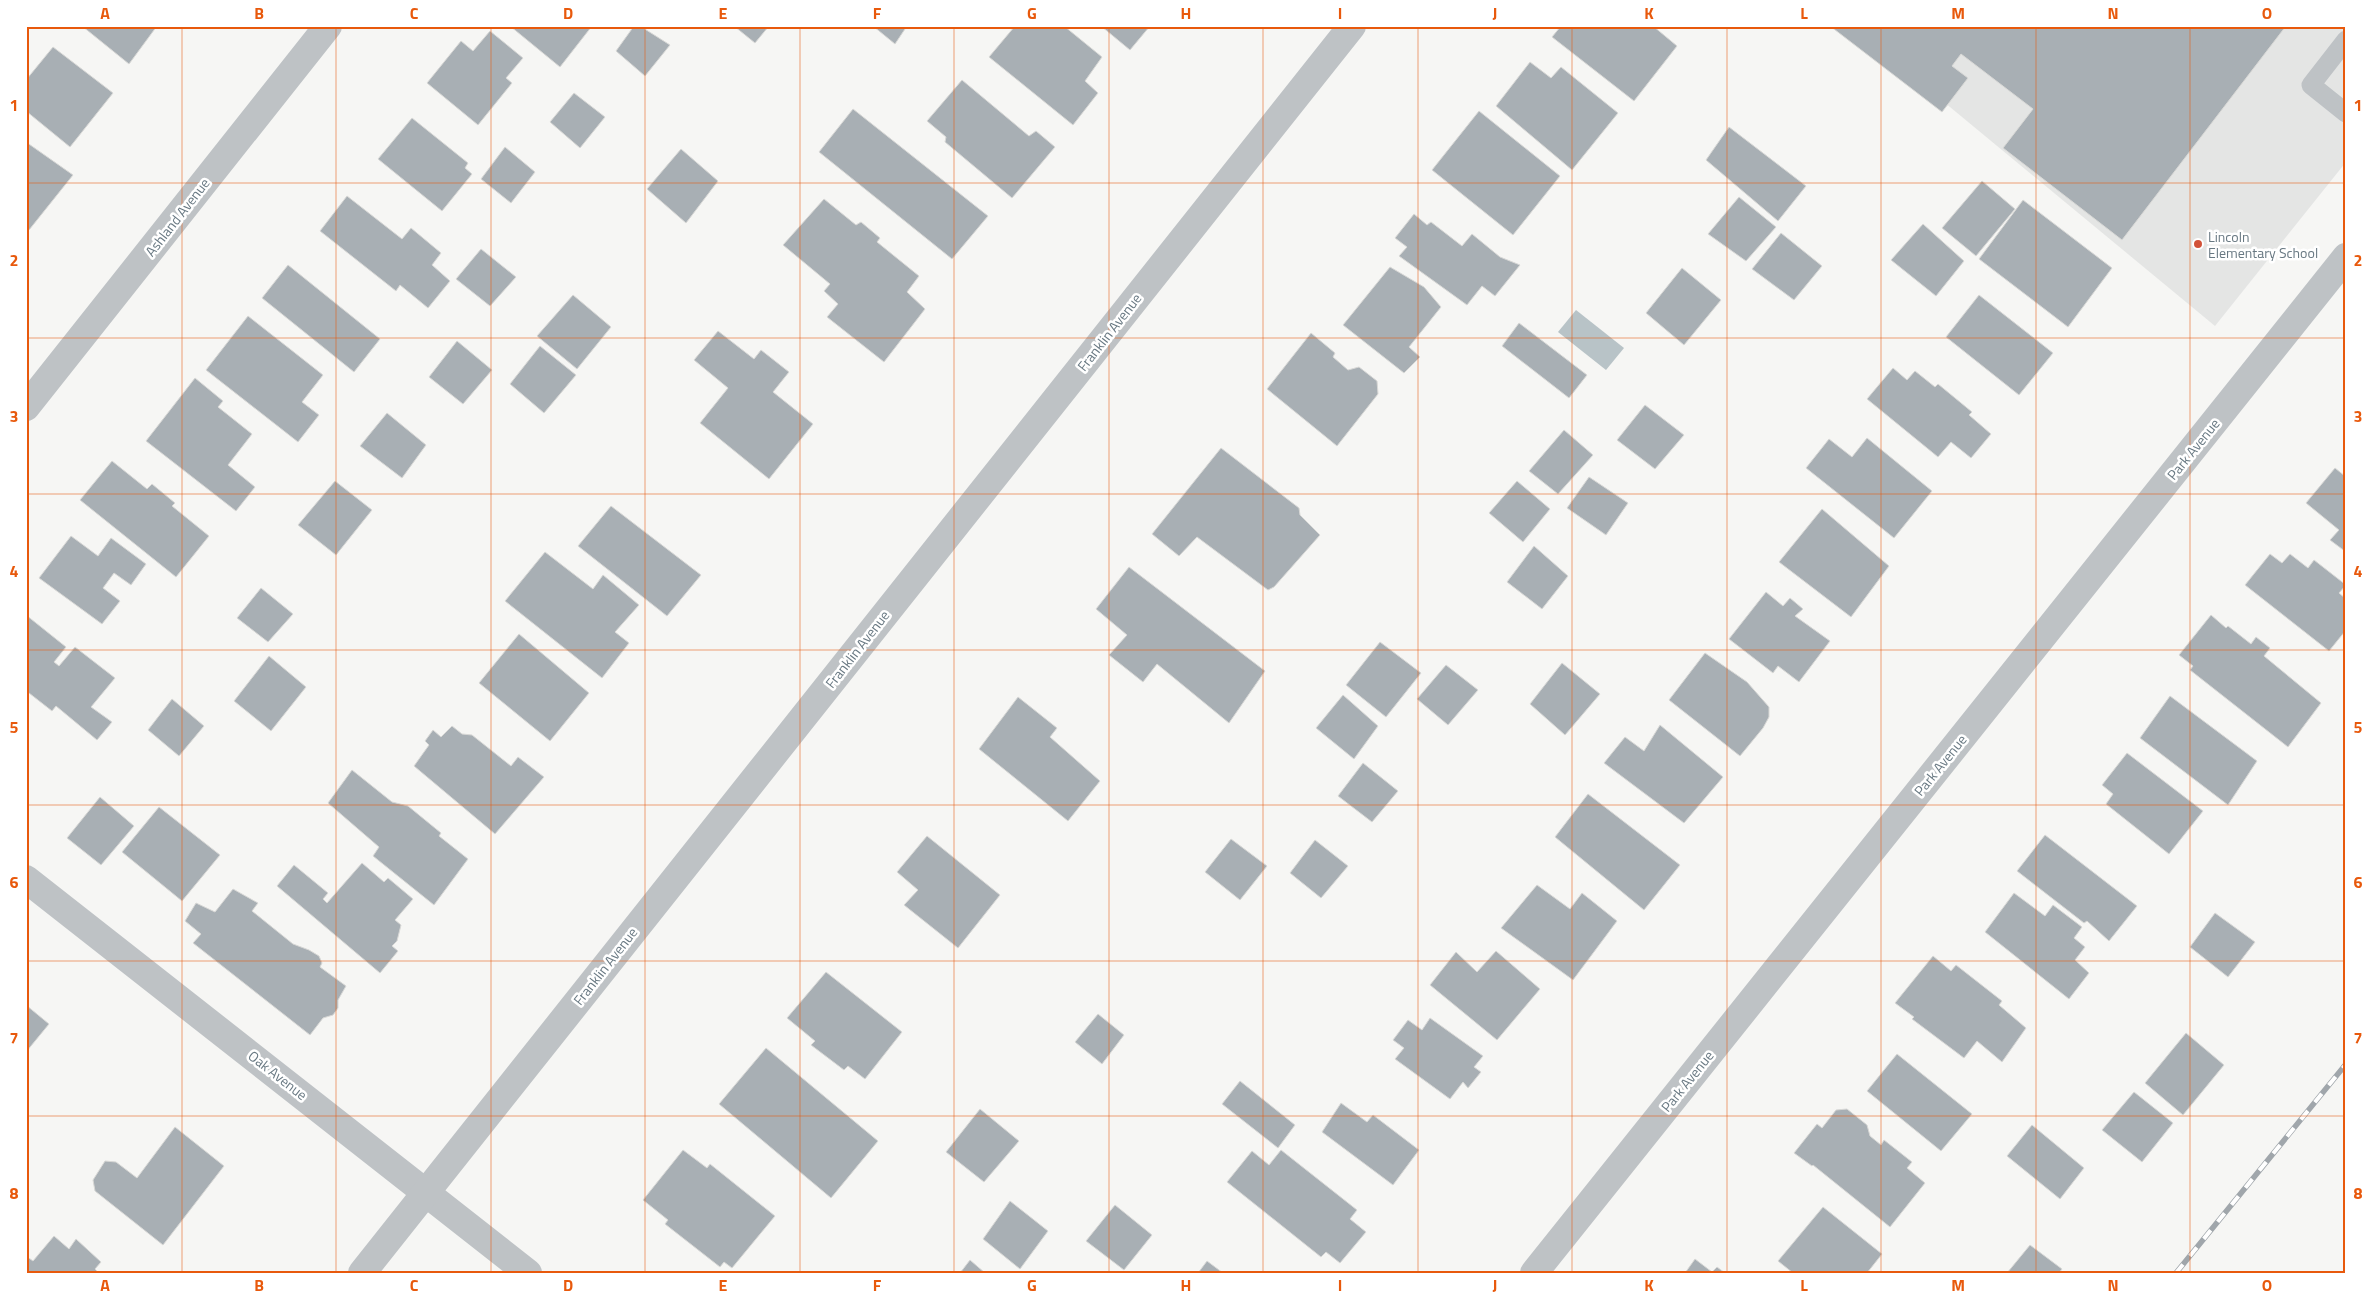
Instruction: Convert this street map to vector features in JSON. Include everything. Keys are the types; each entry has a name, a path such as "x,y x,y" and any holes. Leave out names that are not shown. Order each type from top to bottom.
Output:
{"street":[{"name":"Ashland Avenue","path":"26,407 328,26"},
{"name":"Franklin Avenue","path":"362,1273 1352,26"},
{"name":"Park Avenue","path":"1534,1273 2346,257"},
{"name":"Oak Avenue","path":"26,879 426,1191 528,1273"}],"lane":[{"path":"2346,40 2311,85 2346,114"}],"shaded area":[{"name":"Lincoln Elementary School","path":"1852,26 2346,26 2346,162 2215,326"},
{"path":"1576,310 1624,348 1606,370 1558,332"}],"building":[{"path":"82,26 157,26 129,64"},
{"path":"510,26 592,26 560,67"},
{"path":"634,26 640,26 670,45 645,76 616,51"},
{"path":"734,26 769,26 755,43"},
{"path":"873,26 907,26 895,44"},
{"path":"1015,26 1064,26 1102,57 1085,81 1098,93 1073,125 989,57"},
{"path":"1101,26 1150,26 1130,50"},
{"path":"1561,26 1653,26 1677,46 1634,101 1552,37"},
{"path":"1830,26 2286,26 2122,240 2003,148 2033,109 1961,54 1952,66 1968,78 1942,112"},
{"path":"490,31 523,58 506,78 512,83 478,125 427,83 461,41 473,51"},
{"path":"53,47 113,93 70,147 26,111 26,80"},
{"path":"1530,62 1551,78 1561,67 1618,113 1572,170 1496,106"},
{"path":"962,80 1029,136 1036,131 1055,147 1012,198 945,142 946,137 927,121"},
{"path":"574,93 605,117 580,148 550,122"},
{"path":"853,109 988,216 952,259 819,152"},
{"path":"1479,111 1560,176 1513,235 1432,170"},
{"path":"412,118 468,163 465,168 472,174 442,211 378,159"},
{"path":"1729,127 1806,186 1778,221 1706,160"},
{"path":"26,142 73,175 29,230 26,228"},
{"path":"505,147 535,172 511,203 481,179"},
{"path":"681,149 718,181 686,223 647,189"},
{"path":"1982,181 2015,209 1976,256 1942,228"},
{"path":"347,196 402,239 411,228 441,253 432,265 450,281 428,308 400,285 396,291 320,231"},
{"path":"1739,197 1776,227 1746,261 1708,234"},
{"path":"824,199 856,225 861,222 880,238 877,242 919,276 907,292 925,309 884,362 827,317 838,304 824,291 830,284 783,245"},
{"path":"2023,200 2112,268 2068,327 1979,259"},
{"path":"1414,214 1427,225 1431,222 1462,246 1472,234 1500,257 1520,265 1495,296 1482,286 1467,305 1399,256 1407,247 1395,238"},
{"path":"1923,224 1964,261 1936,296 1891,260"},
{"path":"1781,233 1822,266 1794,300 1752,269"},
{"path":"481,249 516,277 490,306 456,279"},
{"path":"288,265 380,339 354,372 262,298"},
{"path":"1390,267 1424,287 1441,307 1409,347 1420,357 1404,373 1343,325"},
{"path":"1682,268 1721,300 1684,345 1646,313"},
{"path":"573,295 611,327 577,369 537,336"},
{"path":"1979,295 2053,353 2019,395 1946,337"},
{"path":"248,316 323,375 302,402 319,415 298,442 206,370"},
{"path":"1519,323 1587,375 1569,398 1502,346"},
{"path":"718,331 754,359 761,350 789,372 773,392 813,424 769,479 700,423 728,388 694,360"},
{"path":"1311,333 1335,353 1333,357 1348,370 1359,367 1377,381 1378,394 1337,446 1267,389"},
{"path":"457,341 492,370 463,404 429,377"},
{"path":"540,346 576,375 544,413 510,384"},
{"path":"1893,368 1907,380 1915,371 1935,387 1938,384 1972,412 1969,415 1991,434 1971,458 1951,442 1938,457 1867,399"},
{"path":"195,378 223,401 218,407 252,434 228,465 255,487 236,511 146,441"},
{"path":"1645,405 1684,435 1655,469 1617,440"},
{"path":"387,413 426,445 402,478 360,446"},
{"path":"1564,430 1593,455 1558,494 1529,471"},
{"path":"1867,438 1932,491 1894,538 1806,468 1829,439 1852,457"},
{"path":"1221,448 1299,508 1300,515 1320,535 1274,587 1268,590 1197,537 1179,556 1152,534"},
{"path":"112,461 147,489 152,484 175,503 172,506 209,536 176,577 80,500"},
{"path":"2335,468 2346,477 2346,552 2330,540 2339,530 2306,503"},
{"path":"1589,477 1628,503 1606,535 1567,508"},
{"path":"335,481 372,510 336,555 298,525"},
{"path":"1517,481 1550,509 1523,542 1489,513"},
{"path":"611,506 701,575 667,616 578,546"},
{"path":"1822,509 1889,566 1851,617 1779,562"},
{"path":"71,536 98,556 111,538 146,564 131,585 114,573 103,588 120,601 102,624 39,578"},
{"path":"1534,546 1568,576 1542,609 1507,582"},
{"path":"545,552 593,589 603,575 639,605 615,632 629,643 602,678 505,601"},
{"path":"2270,554 2282,563 2290,554 2308,568 2314,560 2346,585 2339,593 2346,599 2346,630 2329,651 2245,585"},
{"path":"1129,567 1265,671 1229,723 1157,664 1143,682 1109,655 1127,635 1096,609"},
{"path":"261,588 293,614 268,642 237,618"},
{"path":"1766,592 1783,606 1790,598 1803,609 1795,616 1830,641 1799,682 1778,666 1773,673 1729,639"},
{"path":"26,615 66,647 54,662 59,666 75,647 115,678 91,707 112,722 97,740 56,706 52,711 29,693 26,693"},
{"path":"2211,615 2226,628 2228,626 2251,644 2256,637 2270,648 2264,656 2321,703 2288,747 2190,670 2193,666 2179,655"},
{"path":"519,634 589,693 550,741 479,683"},
{"path":"1380,642 1421,673 1386,717 1346,685"},
{"path":"1705,653 1747,682 1769,707 1769,717 1763,728 1740,756 1669,700"},
{"path":"269,656 306,687 271,731 234,701"},
{"path":"1562,663 1600,694 1565,735 1530,704"},
{"path":"1446,665 1478,690 1448,725 1417,699"},
{"path":"1343,695 1378,726 1354,759 1316,728"},
{"path":"2170,696 2257,761 2228,805 2140,738"},
{"path":"1018,697 1057,728 1050,737 1100,781 1068,821 979,749"},
{"path":"172,699 204,726 179,756 148,730"},
{"path":"1660,725 1723,777 1684,823 1604,763 1625,737 1644,751"},
{"path":"452,726 462,734 472,735 511,766 518,757 544,777 495,834 414,766 429,745 425,741 433,730 441,737"},
{"path":"2127,753 2203,811 2169,854 2106,804 2113,794 2102,785"},
{"path":"1363,763 1398,791 1372,822 1338,796"},
{"path":"352,770 392,802 408,806 441,833 439,836 468,859 434,905 373,856 379,847 328,803"},
{"path":"1588,794 1680,865 1644,910 1555,837"},
{"path":"100,797 134,826 101,865 67,838"},
{"path":"159,807 220,855 182,901 122,852"},
{"path":"2045,835 2137,906 2109,941 2087,921 2084,923 2017,871"},
{"path":"927,836 1000,895 958,948 904,905 918,890 897,872"},
{"path":"1231,839 1267,866 1240,900 1205,872"},
{"path":"1315,840 1348,866 1321,898 1290,873"},
{"path":"362,863 384,882 388,878 413,899 395,920 401,925 397,941 392,946 398,951 380,973 277,886 294,865 328,893 323,899 327,903"},
{"path":"1537,885 1570,909 1582,893 1617,921 1573,980 1501,928"},
{"path":"233,889 258,903 252,911 293,944 319,956 322,963 320,967 346,986 338,1000 338,1008 333,1015 323,1018 310,1035 193,943 201,934 185,921 196,903 215,912"},
{"path":"2014,893 2045,916 2053,905 2082,927 2074,938 2085,947 2075,960 2089,973 2069,999 1985,932"},
{"path":"2215,913 2255,942 2228,977 2190,947"},
{"path":"1496,951 1540,989 1497,1040 1430,985 1456,952 1477,972"},
{"path":"1933,956 1951,971 1956,965 2002,1001 1999,1005 2026,1028 2002,1062 1977,1041 1964,1058 1912,1019 1914,1017 1895,1003"},
{"path":"826,972 902,1032 865,1079 848,1066 844,1070 811,1045 815,1041 787,1018"},
{"path":"26,1005 49,1024 26,1052"},
{"path":"1098,1014 1124,1035 1102,1064 1075,1042"},
{"path":"1430,1018 1483,1056 1474,1067 1481,1072 1468,1088 1463,1082 1450,1099 1395,1059 1404,1048 1393,1040 1408,1020 1422,1030"},
{"path":"2186,1033 2224,1065 2183,1115 2145,1083"},
{"path":"766,1048 878,1141 831,1198 719,1104"},
{"path":"1897,1054 1972,1114 1941,1151 1867,1091"},
{"path":"1240,1081 1295,1125 1278,1148 1222,1104"},
{"path":"2134,1092 2173,1123 2142,1162 2102,1130"},
{"path":"1341,1103 1367,1122 1373,1115 1419,1150 1393,1185 1322,1132"},
{"path":"980,1109 1019,1141 984,1182 946,1152"},
{"path":"1847,1109 1867,1125 1870,1136 1881,1145 1884,1140 1912,1162 1907,1168 1925,1183 1890,1227 1813,1165 1794,1153 1817,1124 1822,1128 1836,1110"},
{"path":"2032,1125 2084,1168 2060,1199 2007,1156"},
{"path":"175,1127 224,1166 163,1245 95,1191 93,1180 105,1161 116,1162 137,1178"},
{"path":"683,1150 707,1168 710,1164 775,1216 732,1268 724,1262 720,1267 665,1224 668,1220 643,1200"},
{"path":"1281,1150 1357,1210 1350,1219 1366,1232 1340,1263 1326,1252 1321,1257 1227,1182 1252,1151 1269,1165"},
{"path":"1010,1201 1048,1231 1020,1269 983,1239"},
{"path":"1115,1205 1152,1235 1124,1270 1086,1241"},
{"path":"1823,1207 1882,1254 1867,1273 1793,1273 1778,1261"},
{"path":"54,1236 69,1249 76,1239 101,1262 95,1269 99,1273 26,1273 26,1256 33,1261"},
{"path":"2030,1245 2062,1269 2059,1273 2007,1273"},
{"path":"1695,1259 1712,1272 1717,1267 1725,1273 1685,1273"},
{"path":"970,1260 985,1273 960,1273"},
{"path":"1207,1261 1223,1273 1198,1273"}],"railway":[{"path":"2176,1273 2346,1064"}],"place":[{"name":"Lincoln Elementary School","path":"2198,244"}]}
